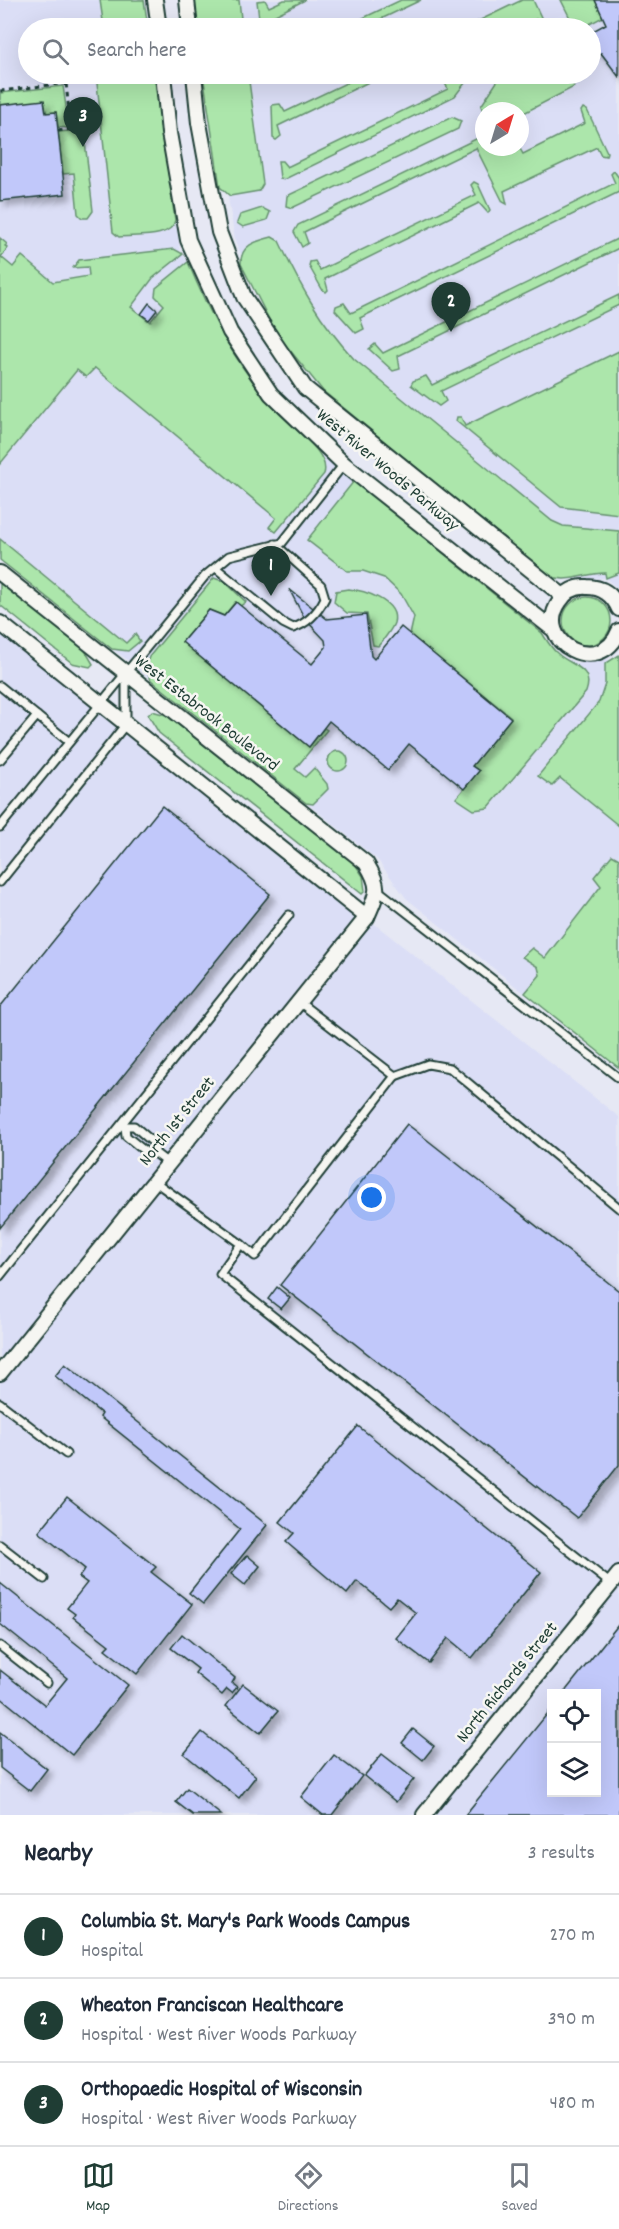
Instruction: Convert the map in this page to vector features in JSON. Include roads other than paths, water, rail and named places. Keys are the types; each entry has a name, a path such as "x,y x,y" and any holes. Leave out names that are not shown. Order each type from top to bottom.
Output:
{"street":[{"path":"156,0 158,18"},
{"path":"187,0 189,18"},
{"name":"West River Woods Parkway","path":"164,84 169,133 188,240 230,332 271,394 344,464 554,630 563,644 581,654 601,651 618,636"},
{"name":"West River Woods Parkway","path":"195,84 199,123 219,232 244,297 305,388 563,596"},
{"name":"West Estabrook Boulevard","path":"0,573 366,863 375,877 378,890"},
{"path":"554,630 553,615 563,596 583,586 594,587 614,599 619,609"},
{"path":"0,623 367,917"},
{"name":"North 1st Street","path":"0,1374 367,917 378,890"},
{"name":"North Richards Street","path":"424,1815 615,1579"}],"lane":[{"path":"0,827 205,576 229,556 282,543 344,464"},
{"path":"216,568 283,623 293,628 303,625 319,610 325,598 321,585 275,544"},
{"path":"0,882 126,724 126,674"},
{"path":"0,686 68,741"},
{"path":"0,760 37,716"},
{"path":"0,867 7,873"},
{"path":"378,890 619,1078"},
{"path":"0,1276 289,915"},
{"path":"299,1002 395,1076"},
{"path":"154,1181 255,1256 395,1076 428,1065 450,1068 619,1208"},
{"path":"123,1125 134,1126 155,1143 155,1153"},
{"path":"123,1125 126,1136 147,1153 155,1153 168,1163"},
{"path":"241,1244 220,1274 615,1579"},
{"path":"0,1403 66,1454"},
{"path":"0,1545 44,1579"},
{"path":"0,1646 47,1683"}],"place":[{"name":"Orthopaedic Hospital of Wisconsin","path":"83,147"},
{"name":"Wheaton Franciscan Healthcare","path":"451,332"},
{"name":"Columbia St. Mary's Park Woods Campus","path":"271,596"}]}
